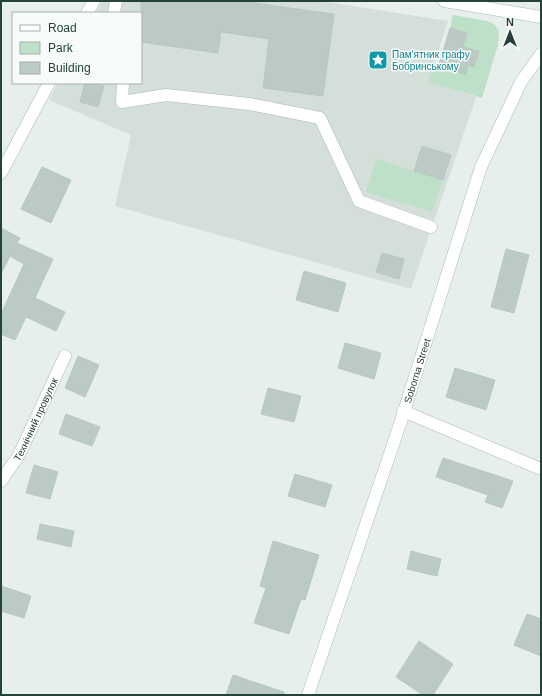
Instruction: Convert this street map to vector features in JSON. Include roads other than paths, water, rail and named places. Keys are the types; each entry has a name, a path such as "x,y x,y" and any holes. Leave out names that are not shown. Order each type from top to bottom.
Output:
{"main road":[{"path":"88,12 94,1"},
{"path":"114,12 116,1"},
{"path":"444,1 541,17"},
{"name":"Soborna Street","path":"308,695 403,411 481,167 521,82 541,54"},
{"path":"1,173 48,84"},
{"path":"122,84 122,102 166,95 249,104 320,118 359,201 431,227"},
{"name":"Технічний провулок","path":"1,481 19,455 65,356"},
{"path":"403,411 541,469"}],"place":[{"name":"Пам'ятник графу Бобринському","path":"378,60"}]}
